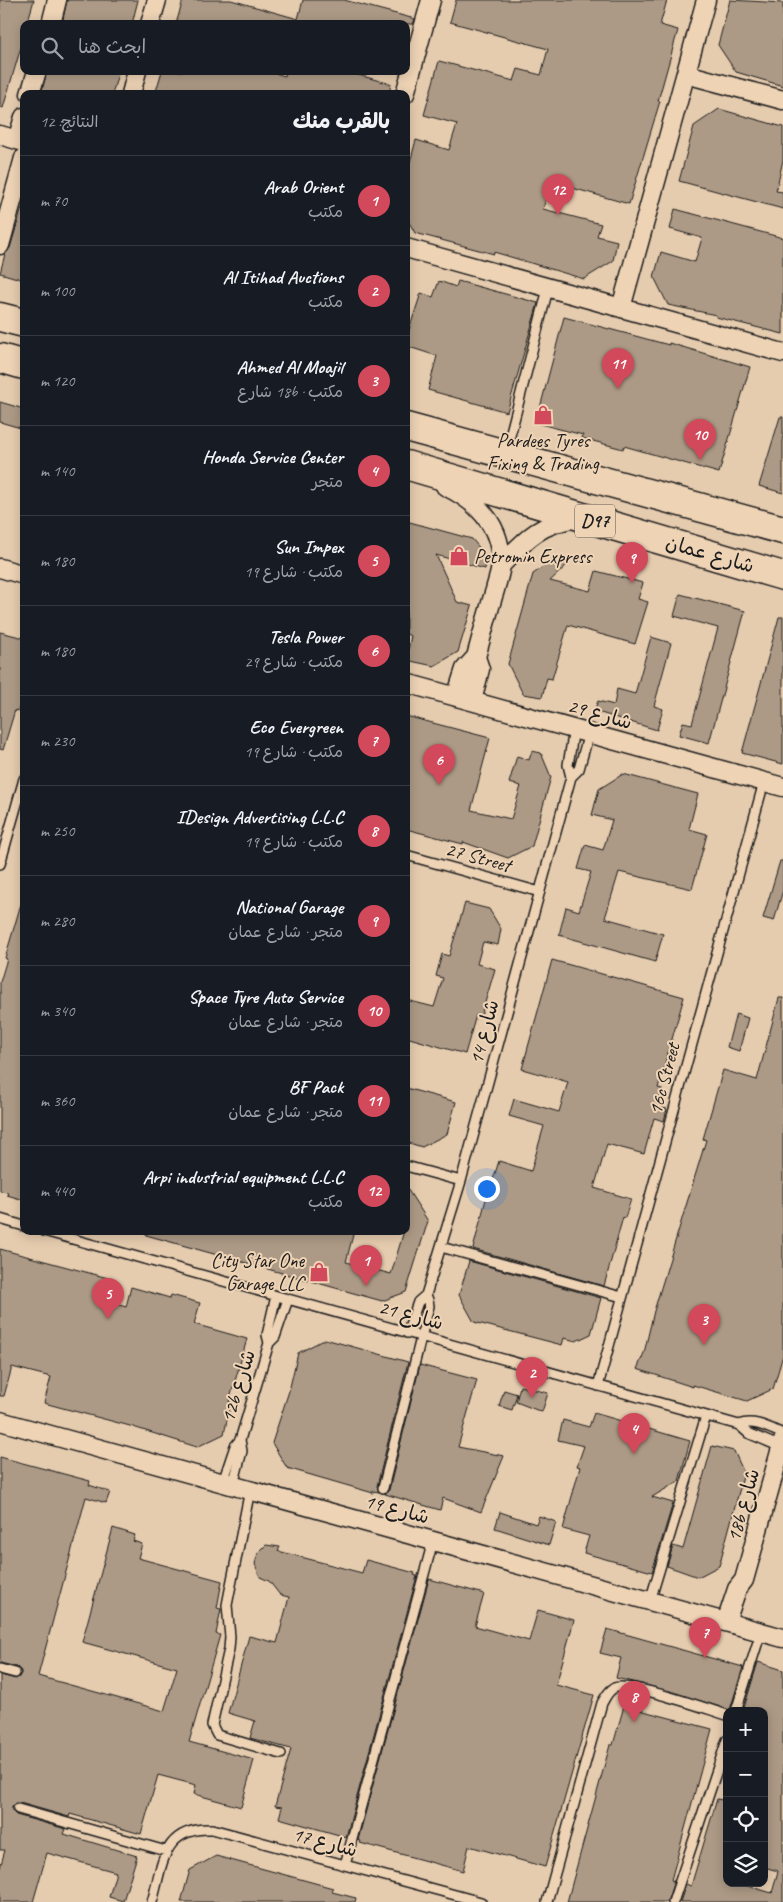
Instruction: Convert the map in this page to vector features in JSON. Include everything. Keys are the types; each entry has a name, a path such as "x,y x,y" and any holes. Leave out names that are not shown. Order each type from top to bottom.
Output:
{"main road":[{"path":"0,316 20,322"},
{"name":"شارع عمان","path":"410,428 783,530"},
{"name":"شارع عمان","path":"413,467 783,576"}],"street":[{"path":"52,20 57,0"},
{"path":"151,20 157,0"},
{"path":"406,90 431,0"},
{"path":"621,308 706,0"},
{"path":"686,74 783,100"},
{"path":"31,90 36,75"},
{"path":"132,90 136,75"},
{"path":"0,135 20,141"},
{"path":"0,245 20,172"},
{"path":"410,249 783,353"},
{"path":"413,467 465,497 482,511 493,529 497,540 501,565 476,657 480,669 464,699"},
{"path":"501,565 526,539 543,528 562,520 583,518"},
{"path":"0,568 20,574"},
{"name":"شارع 29","path":"410,684 783,787"},
{"name":"شارع 19","path":"0,1421 783,1638"},
{"name":"18b شارع","path":"731,1623 737,1589 744,1580 782,1440"}],"lane":[{"path":"505,454 548,289"},
{"name":"شارع 14","path":"571,777 579,769 581,731"},
{"name":"شارع 14","path":"407,1332 418,1302 426,1295 461,1181 571,777 568,765 581,731"},
{"name":"16c Street","path":"598,1386 764,782"},
{"path":"0,864 20,792"},
{"name":"27 Street","path":"410,856 540,892"},
{"path":"410,1167 461,1181"},
{"path":"0,1219 20,1225"},
{"name":"شارع 21","path":"70,1235 288,1300 739,1425 748,1433 782,1440"},
{"path":"441,1247 622,1297"},
{"name":"شارع 14","path":"383,1488 429,1306 426,1295"},
{"name":"12b شارع","path":"269,1343 267,1335 276,1296"},
{"name":"12b شارع","path":"228,1484 233,1451 240,1440 269,1343 275,1337 288,1300"},
{"path":"650,1601 706,1416"},
{"path":"250,1490 227,1604 229,1648 212,1724 217,1735 281,1754"},
{"path":"345,1865 433,1541"},
{"path":"737,1707 761,1632"},
{"path":"0,1669 15,1673"},
{"path":"547,1902 602,1703 608,1692 616,1687 634,1688 723,1713"},
{"path":"673,1902 723,1752"},
{"path":"18,1808 166,1851 152,1902"},
{"name":"شارع 17","path":"166,1851 174,1839 186,1832 198,1828 212,1829 460,1899 481,1902"}],"building":[{"path":"0,0 34,0 28,20 20,20 20,51 3,108 0,107"},
{"path":"67,0 138,0 133,20 63,20"},
{"path":"183,0 231,0 298,19 303,0 344,0 415,19 413,24 410,24 410,20 177,20"},
{"path":"456,0 667,0 660,25 678,30 658,101 660,101 629,204 551,182 543,209 601,224 597,236 617,241 613,261 584,279 494,252 494,254 415,233 410,224 410,162 416,140 449,150 457,124 424,115 439,61 514,81 518,69 541,75 548,49 450,22"},
{"path":"730,0 783,3 783,86 736,72 718,45"},
{"path":"46,75 118,75 113,90 42,90"},
{"path":"161,75 358,75 391,84 390,90 156,90"},
{"path":"719,109 783,127 783,160 776,191 783,192 783,209 679,181 694,126"},
{"path":"675,209 783,238 783,334 716,317 716,315 668,305 654,277 661,252 695,262 702,238 670,229"},
{"path":"20,214 20,279 0,273 5,254 10,248"},
{"path":"439,281 456,287 458,281 538,303 507,412 428,390 437,356 410,347 410,327 421,293 433,297"},
{"path":"564,317 669,345 669,343 750,367 719,473 624,446 623,449 582,438 583,435 536,423"},
{"path":"0,402 20,408 20,428 0,422"},
{"path":"780,417 783,417 783,493 759,486"},
{"path":"410,522 472,539 487,557 485,569 436,555 457,602 472,606 458,652 434,666 410,661"},
{"path":"556,558 569,563 550,581 590,591 596,571 643,583 638,599 648,602 635,644 568,625 552,679 547,678 542,697 523,694 508,664 533,574"},
{"path":"680,594 745,611 709,743 679,735 683,722 692,724 718,628 674,616"},
{"path":"779,617 783,617 783,764 742,753"},
{"path":"0,632 20,637 20,705 18,711 15,710 3,750 0,749"},
{"path":"651,637 671,643 654,706 663,709 657,730 594,711 598,701 614,705 617,689 635,694"},
{"path":"410,717 490,738 471,810 511,819 521,786 509,783 517,756 529,760 532,751 541,753 551,777 532,846 508,858 463,842 463,844 410,830"},
{"path":"623,774 698,794 689,829 707,834 692,889 619,872 605,918 663,934 655,962 559,935 566,907 579,911 591,872 578,869 585,845 603,850 612,820 592,815 599,789"},
{"path":"780,861 783,861 783,890 774,921 763,918"},
{"path":"465,903 489,909 501,929 498,945 483,942 477,964 495,969 481,1016 476,1015 465,1054 410,1038 410,1001 434,1007 443,978 436,976 442,954 449,956"},
{"path":"20,907 20,1199 7,1195 8,1192 0,1191 0,982 7,959 5,958"},
{"path":"552,960 684,997 658,1088 662,1089 657,1107 667,1109 664,1121 654,1118 644,1154 607,1144 594,1188 631,1199 625,1218 623,1217 604,1286 473,1249 487,1195 499,1161 531,1171 544,1126 509,1116 514,1099 559,1112 568,1082 522,1069"},
{"path":"779,998 783,998 783,1355 773,1389 747,1401 693,1385 693,1387 637,1369 644,1353 654,1311 706,1140 703,1139 723,1070 757,1080"},
{"path":"736,1014 748,1018 739,1051 727,1047"},
{"path":"410,1089 456,1102 447,1134 422,1147 410,1143"},
{"path":"410,1193 428,1221 406,1292 382,1301 146,1235 353,1235 346,1262 391,1274 403,1235 410,1235"},
{"path":"0,1249 108,1278 102,1300 126,1307 131,1287 170,1298 171,1295 200,1303 194,1324 247,1339 229,1402 231,1402 224,1434 197,1447 130,1426 44,1403 51,1377 12,1367 4,1396 0,1396"},
{"path":"469,1261 601,1298 591,1334 576,1341 564,1338 562,1345 474,1322 459,1295"},
{"path":"325,1339 408,1362 377,1486 379,1492 373,1491 373,1493 287,1468 272,1443 289,1391 298,1353"},
{"path":"420,1365 477,1380 458,1447 504,1456 481,1512 443,1498 440,1510 385,1494 389,1490"},
{"path":"520,1386 548,1393 542,1412 516,1402"},
{"path":"504,1390 517,1394 512,1410 499,1406"},
{"path":"594,1413 690,1441 679,1481 652,1497 673,1503 652,1572 584,1553 589,1536 563,1529 580,1467 577,1466 584,1446 558,1440 563,1420 589,1427"},
{"path":"712,1446 734,1451 744,1473 719,1566 698,1577 667,1566 673,1546 683,1549"},
{"path":"0,1457 90,1481 89,1485 110,1492 106,1503 86,1497 38,1676 164,1711 177,1668 82,1642 113,1528 135,1535 133,1541 142,1544 138,1558 222,1581 217,1608 221,1609 216,1634 220,1635 189,1742 254,1760 241,1807 194,1794 196,1785 158,1775 141,1834 70,1814 69,1817 20,1803 16,1803 12,1807 12,1811 16,1815 66,1829 64,1834 137,1856 123,1901 109,1897 116,1872 47,1853 33,1902 0,1902 0,1868 5,1850 0,1850 0,1675 16,1679 21,1674 21,1671 17,1667 0,1663"},
{"path":"500,1512 536,1524 539,1516 556,1522 549,1545 495,1528"},
{"path":"266,1545 280,1547 278,1551 362,1573 366,1560 415,1573 414,1575 417,1576 346,1837 279,1818 282,1807 275,1806 291,1749 250,1738 255,1721 228,1713 249,1636 277,1643 289,1597 280,1595 269,1581 260,1577 255,1564 258,1553"},
{"path":"429,1579 484,1594 475,1626 529,1641 538,1610 574,1620 556,1685 594,1695 545,1867 469,1846 463,1871 360,1843 361,1841 358,1840"},
{"path":"607,1629 743,1667 731,1707 723,1708 670,1691 616,1678 621,1658 600,1653"},
{"path":"758,1662 783,1670 783,1902 680,1902 686,1884 691,1886 717,1799 723,1800 723,1887 751,1887 772,1893 778,1871 768,1868 768,1707 744,1707"},
{"path":"624,1706 712,1729 671,1880 674,1881 667,1902 567,1902 610,1745 613,1745"},
{"path":"216,1856 333,1888 332,1892 356,1898 355,1902 181,1902 190,1870"}],"place":[{"name":"Arpi industrial equipment L.L.C","path":"558,215"},
{"name":"BF Pack","path":"618,389"},
{"name":"Pardees Tyres Fixing & Trading","path":"543,415"},
{"name":"Space Tyre Auto Service","path":"700,460"},
{"name":"Petromin Express","path":"459,556"},
{"name":"National Garage","path":"632,583"},
{"name":"Tesla Power","path":"439,785"},
{"name":"City Star One Garage LLC","path":"319,1272"},
{"name":"Arab Orient","path":"366,1286"},
{"name":"Sun Impex","path":"108,1319"},
{"name":"Ahmed Al Moajil","path":"704,1345"},
{"name":"Al Itihad Auctions","path":"532,1398"},
{"name":"Honda Service Center","path":"634,1454"},
{"name":"Eco Evergreen","path":"705,1658"},
{"name":"IDesign Advertising L.L.C","path":"634,1722"}]}
